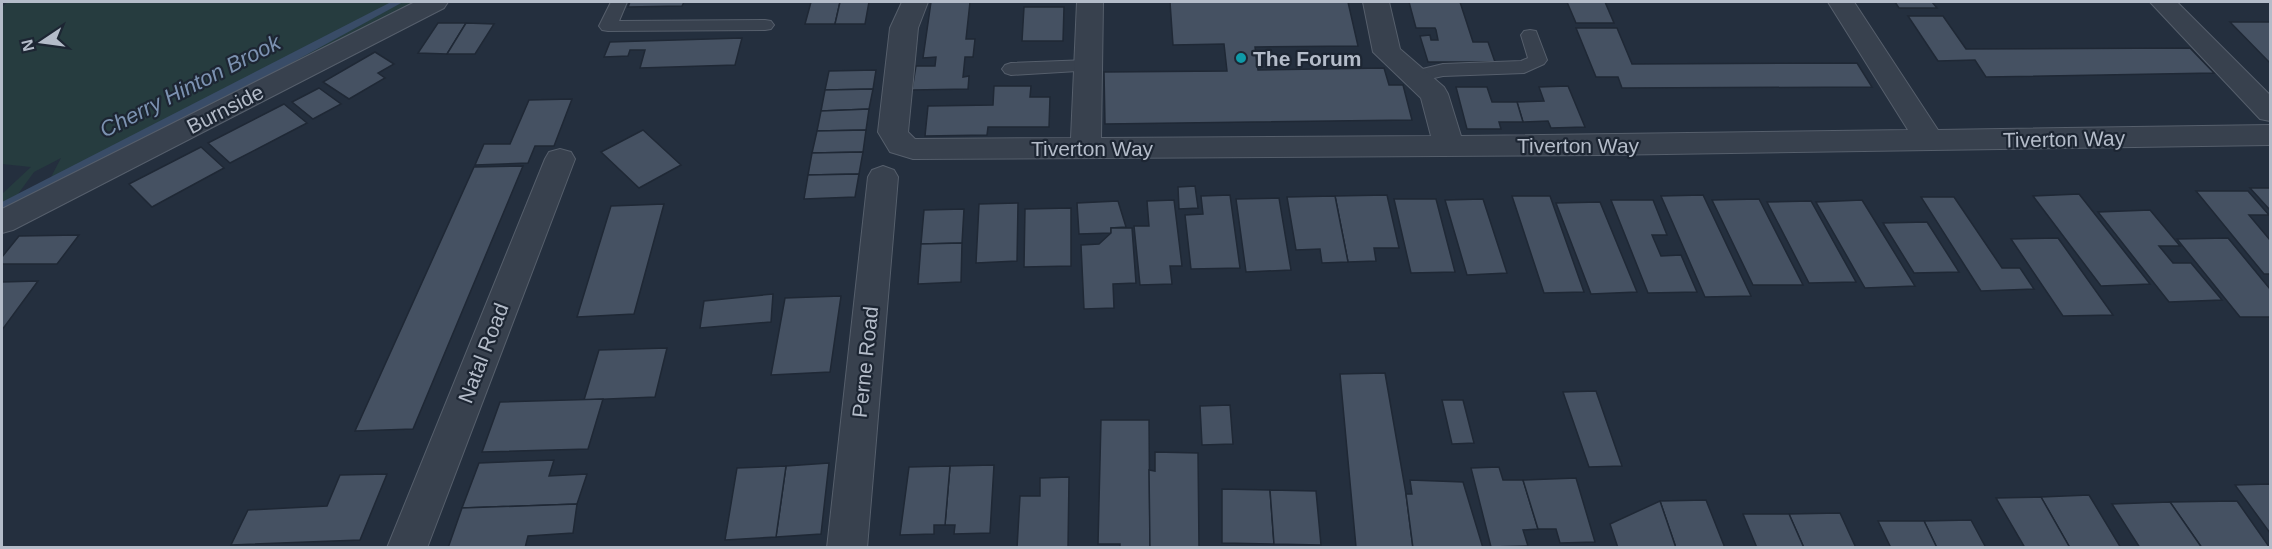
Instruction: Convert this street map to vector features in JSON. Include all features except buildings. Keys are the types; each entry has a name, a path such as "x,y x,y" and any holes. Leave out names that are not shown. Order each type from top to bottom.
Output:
{"street":[{"name":"Burnside","path":"8,219 435,2"},
{"name":"Tiverton Way","path":"915,2 904,28 893,132 900,145 913,149 1449,146 2271,135"},
{"path":"1086,148 1090,2"},
{"path":"1376,2 1387,52 1434,94 1449,146"},
{"path":"1841,2 1930,141"},
{"path":"2163,2 2271,112"},
{"name":"Natal Road","path":"407,548 560,159"},
{"name":"Perne Road","path":"847,548 884,177"}],"lane":[{"path":"619,2 608,26 765,25"},
{"path":"1416,76 1443,70 1524,67 1538,60 1530,35"},
{"path":"1011,69 1088,66"}],"green space":[{"path":"8,2 417,2 169,130 50,179 61,158 34,172 18,194 2,203 2,194 31,167 2,164 2,7"}],"waterway":[{"name":"Cherry Hinton Brook","path":"2,207 398,2"}],"place":[{"name":"The Forum","path":"1241,58"}]}
